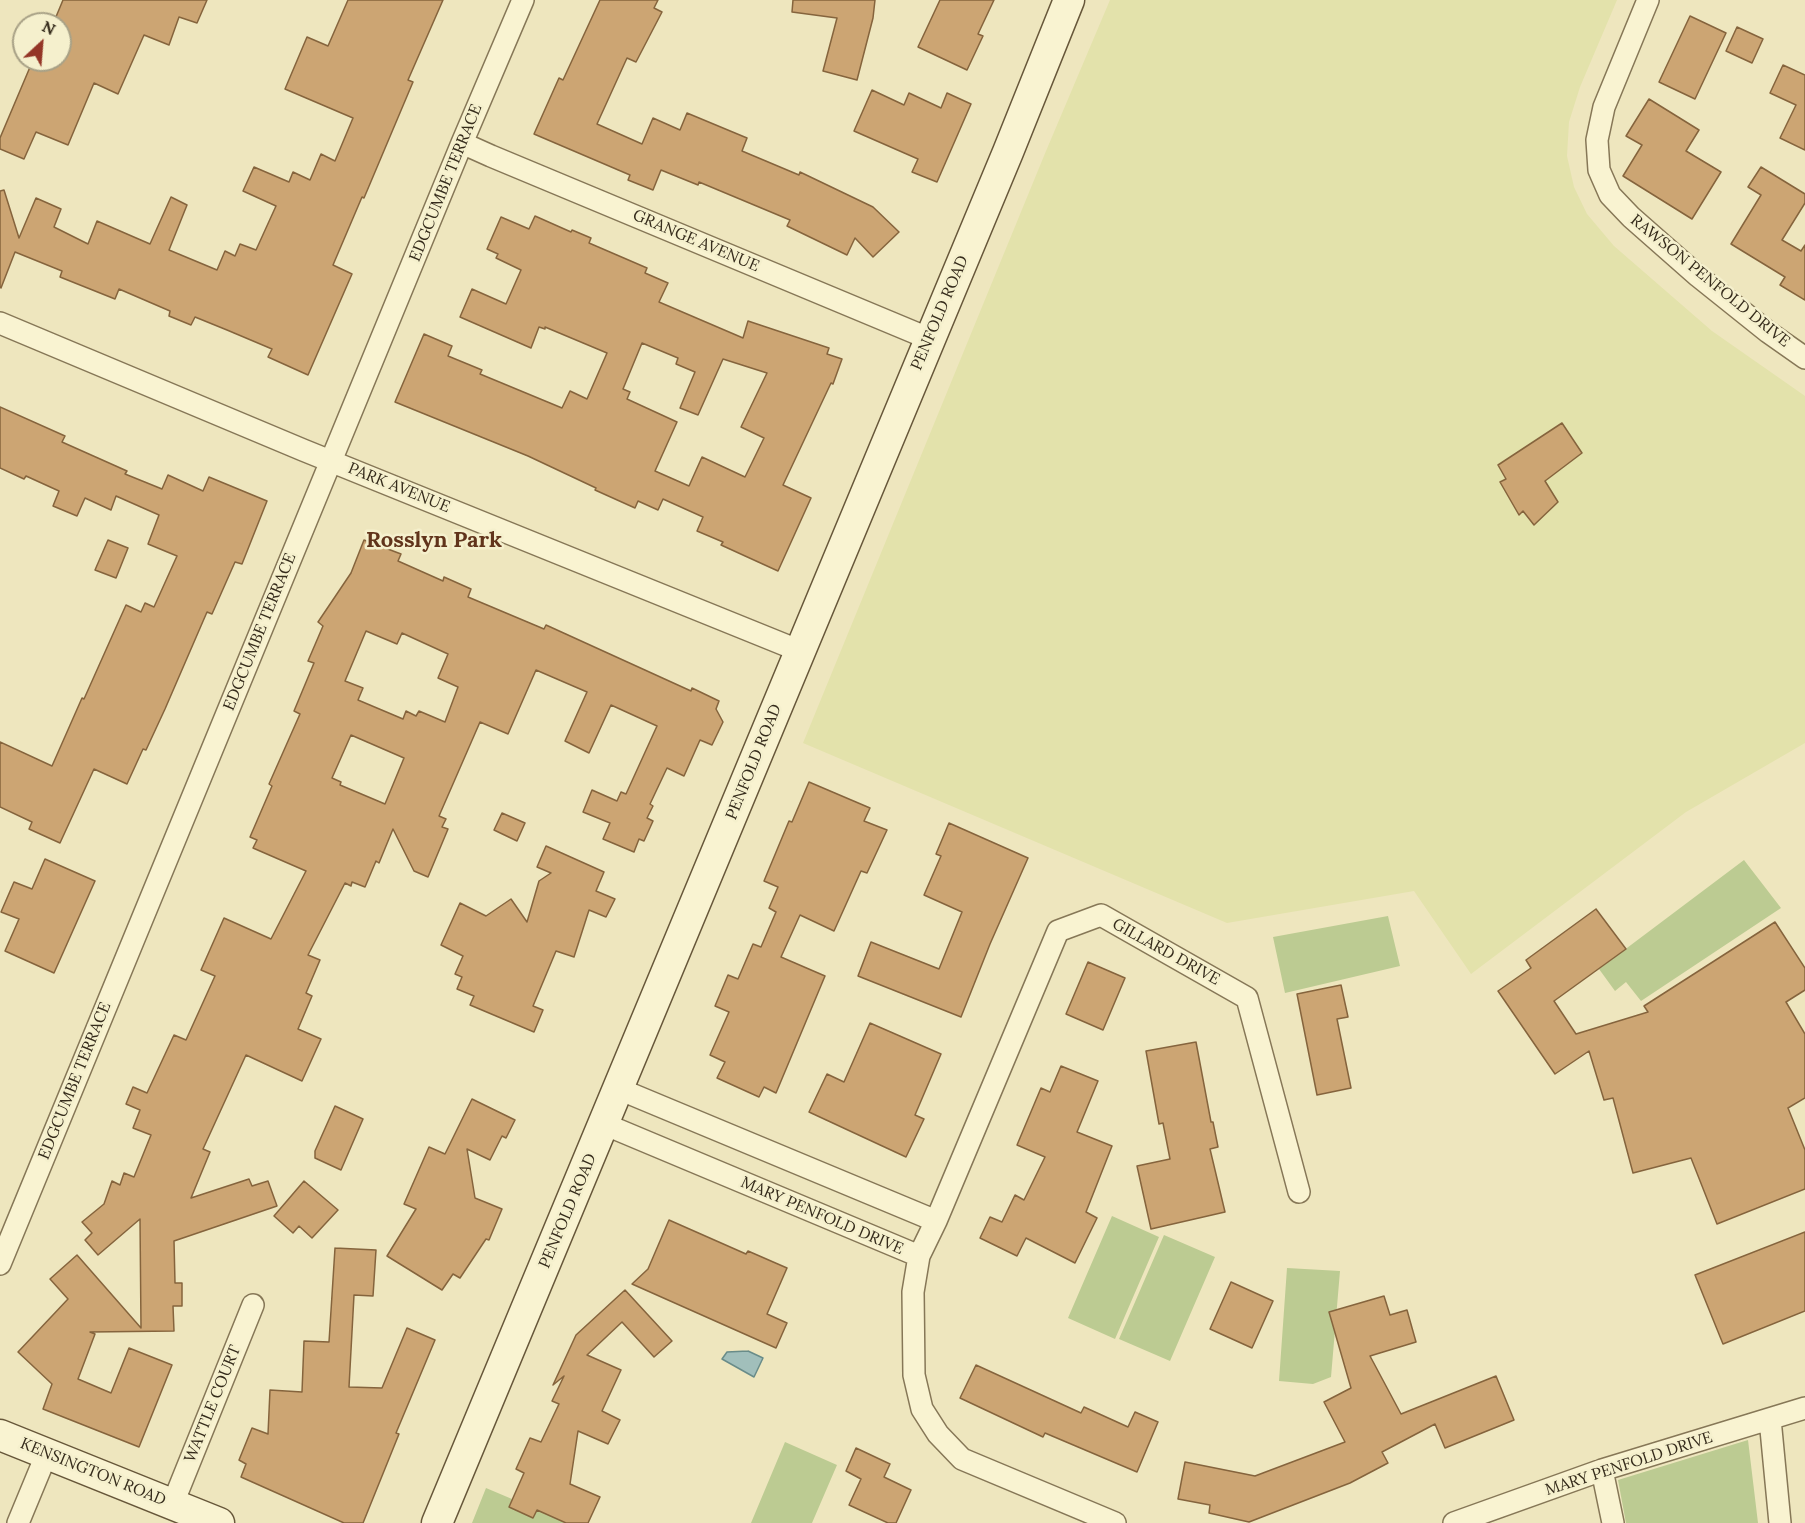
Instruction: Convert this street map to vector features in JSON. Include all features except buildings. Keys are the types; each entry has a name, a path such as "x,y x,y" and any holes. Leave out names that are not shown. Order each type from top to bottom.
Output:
{"main road":[{"name":"PENFOLD ROAD","path":"437,1523 1069,0"},
{"name":"KENSINGTON ROAD","path":"0,1435 219,1523"}],"street":[{"name":"EDGCUMBE TERRACE","path":"0,1264 523,0"},
{"name":"RAWSON PENFOLD DRIVE","path":"1648,0 1604,107 1597,140 1599,170 1610,195 1631,217 1698,276 1768,332 1805,358"},
{"name":"GRANGE AVENUE","path":"462,143 930,339"},
{"name":"PARK AVENUE","path":"0,323 331,461 800,651"},
{"name":"GILLARD DRIVE","path":"919,1256 936,1221 1058,931 1101,915 1247,998 1299,1192"},
{"path":"619,1089 936,1221"},
{"name":"MARY PENFOLD DRIVE","path":"604,1124 919,1256 914,1292 914,1375 922,1408 938,1434 962,1459 1114,1523"},
{"name":"WATTLE COURT","path":"173,1503 253,1305"},
{"name":"MARY PENFOLD DRIVE","path":"1454,1523 1602,1470 1805,1408"},
{"path":"1770,1419 1780,1523"},
{"path":"18,1523 46,1453"},
{"path":"1602,1470 1613,1523"}],"green space":[{"path":"1110,0 1617,0 1580,87 1569,122 1567,156 1574,187 1587,214 1614,246 1712,331 1805,396 1805,743 1686,812 1471,974 1414,891 1227,923 803,743"},
{"path":"1744,860 1781,908 1641,1001 1626,982 1615,991 1599,969"},
{"path":"1388,916 1400,966 1285,993 1273,937"},
{"path":"1112,1216 1159,1237 1115,1339 1068,1318"},
{"path":"1164,1235 1215,1257 1170,1361 1119,1339"},
{"path":"1287,1268 1340,1271 1331,1377 1313,1384 1279,1381"},
{"path":"1748,1440 1758,1523 1626,1523 1618,1480"},
{"path":"785,1442 837,1465 812,1523 751,1523"},
{"path":"486,1488 512,1499 509,1507 533,1518 537,1510 566,1523 472,1523"}],"water":[{"path":"748,1351 763,1358 754,1377 722,1359 727,1352"}],"district":[{"name":"Rosslyn Park","path":"434,541"}]}
